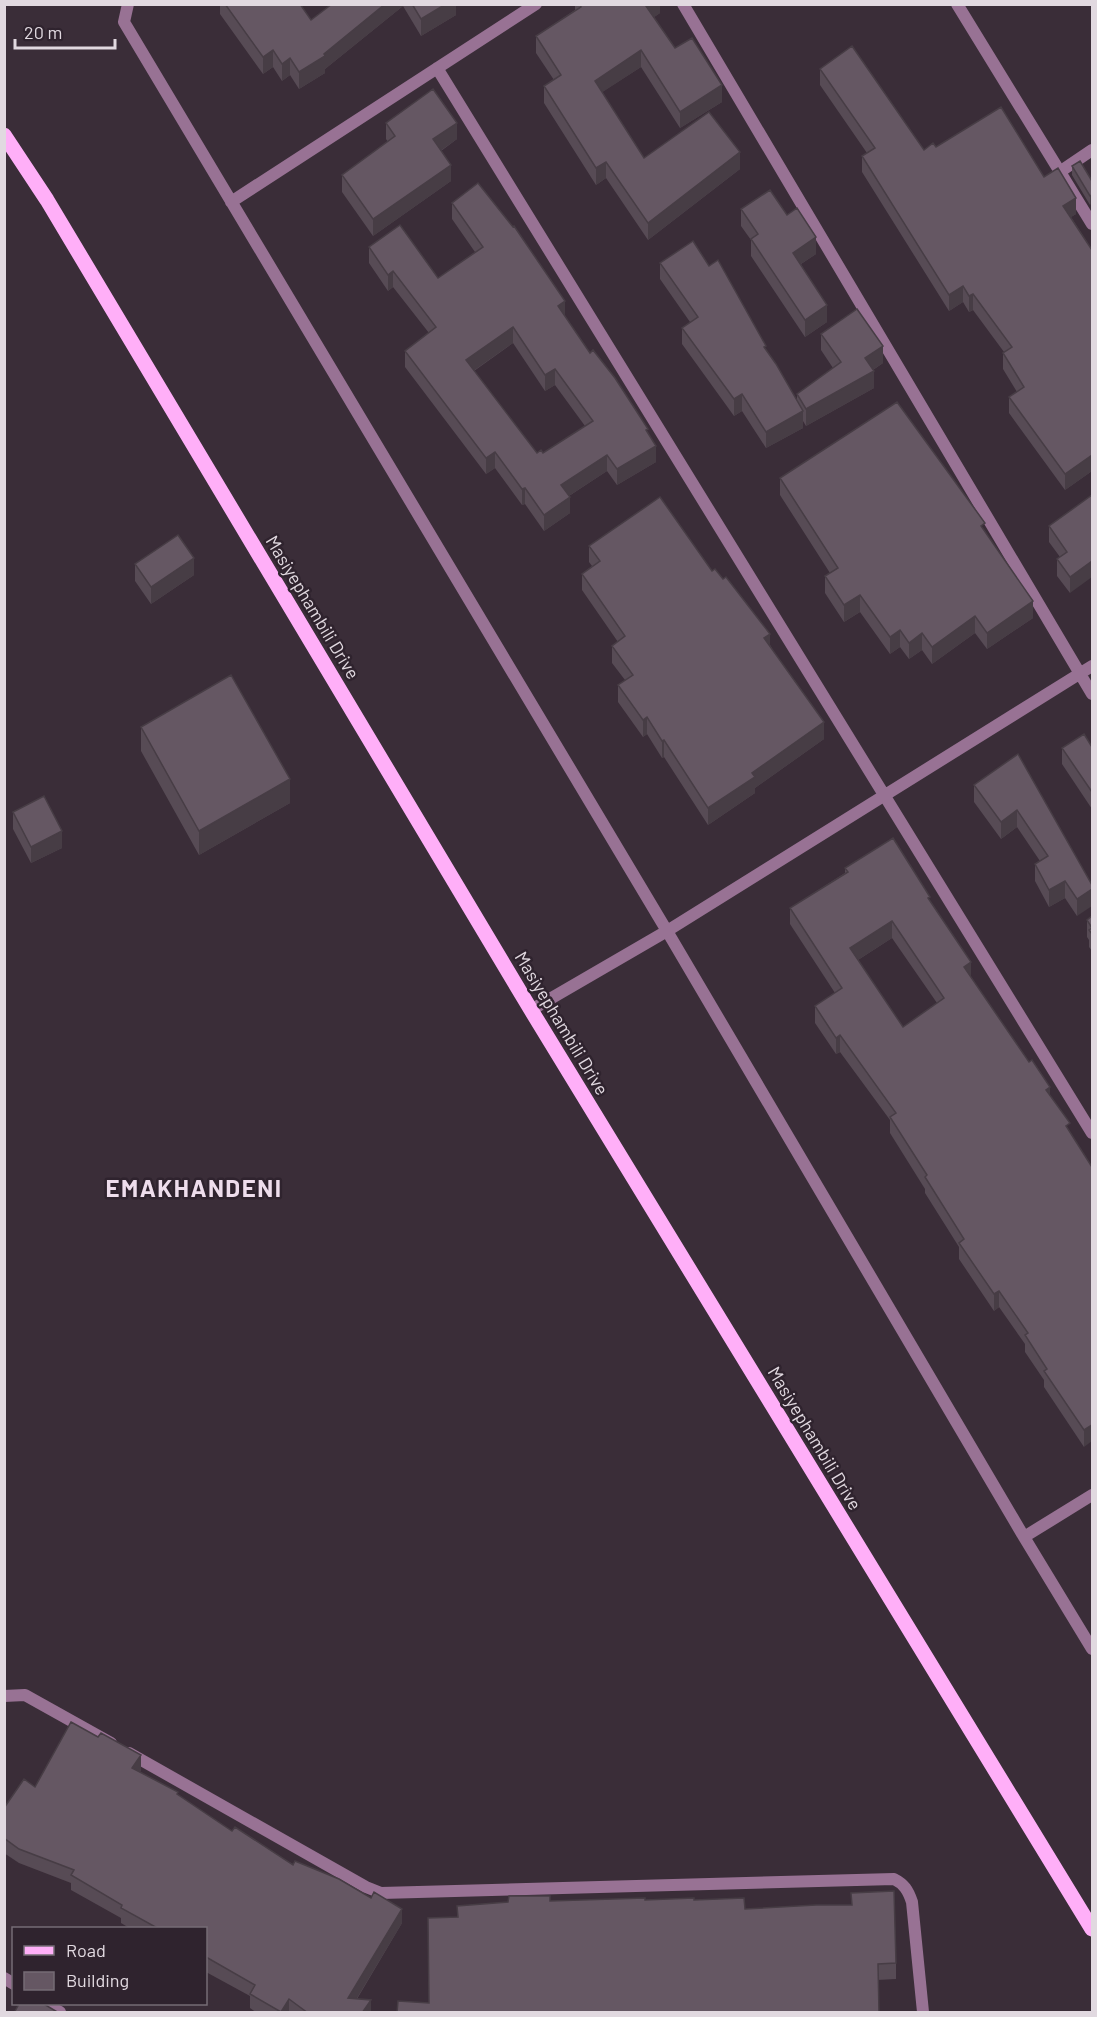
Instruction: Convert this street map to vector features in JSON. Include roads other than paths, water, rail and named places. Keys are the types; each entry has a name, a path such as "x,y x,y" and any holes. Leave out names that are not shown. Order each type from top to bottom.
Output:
{"main road":[{"name":"Masiyephambili Drive","path":"4,135 47,200 531,1011 1092,1929"}],"street":[{"path":"128,4 124,22 667,931 1092,1649"},
{"path":"231,202 536,4"},
{"path":"683,4 1092,694"},
{"path":"957,4 1092,224"},
{"path":"437,68 1092,1133"},
{"path":"1061,171 1092,150"},
{"path":"531,1011 667,931 1092,666"},
{"path":"1024,1537 1092,1495"},
{"path":"4,1696 25,1695 346,1876 381,1893 894,1879 909,1891 912,1902 923,2013"},
{"path":"47,2005 60,2013"}],"district":[{"name":"EMAKHANDENI","path":"194,1187"}]}
